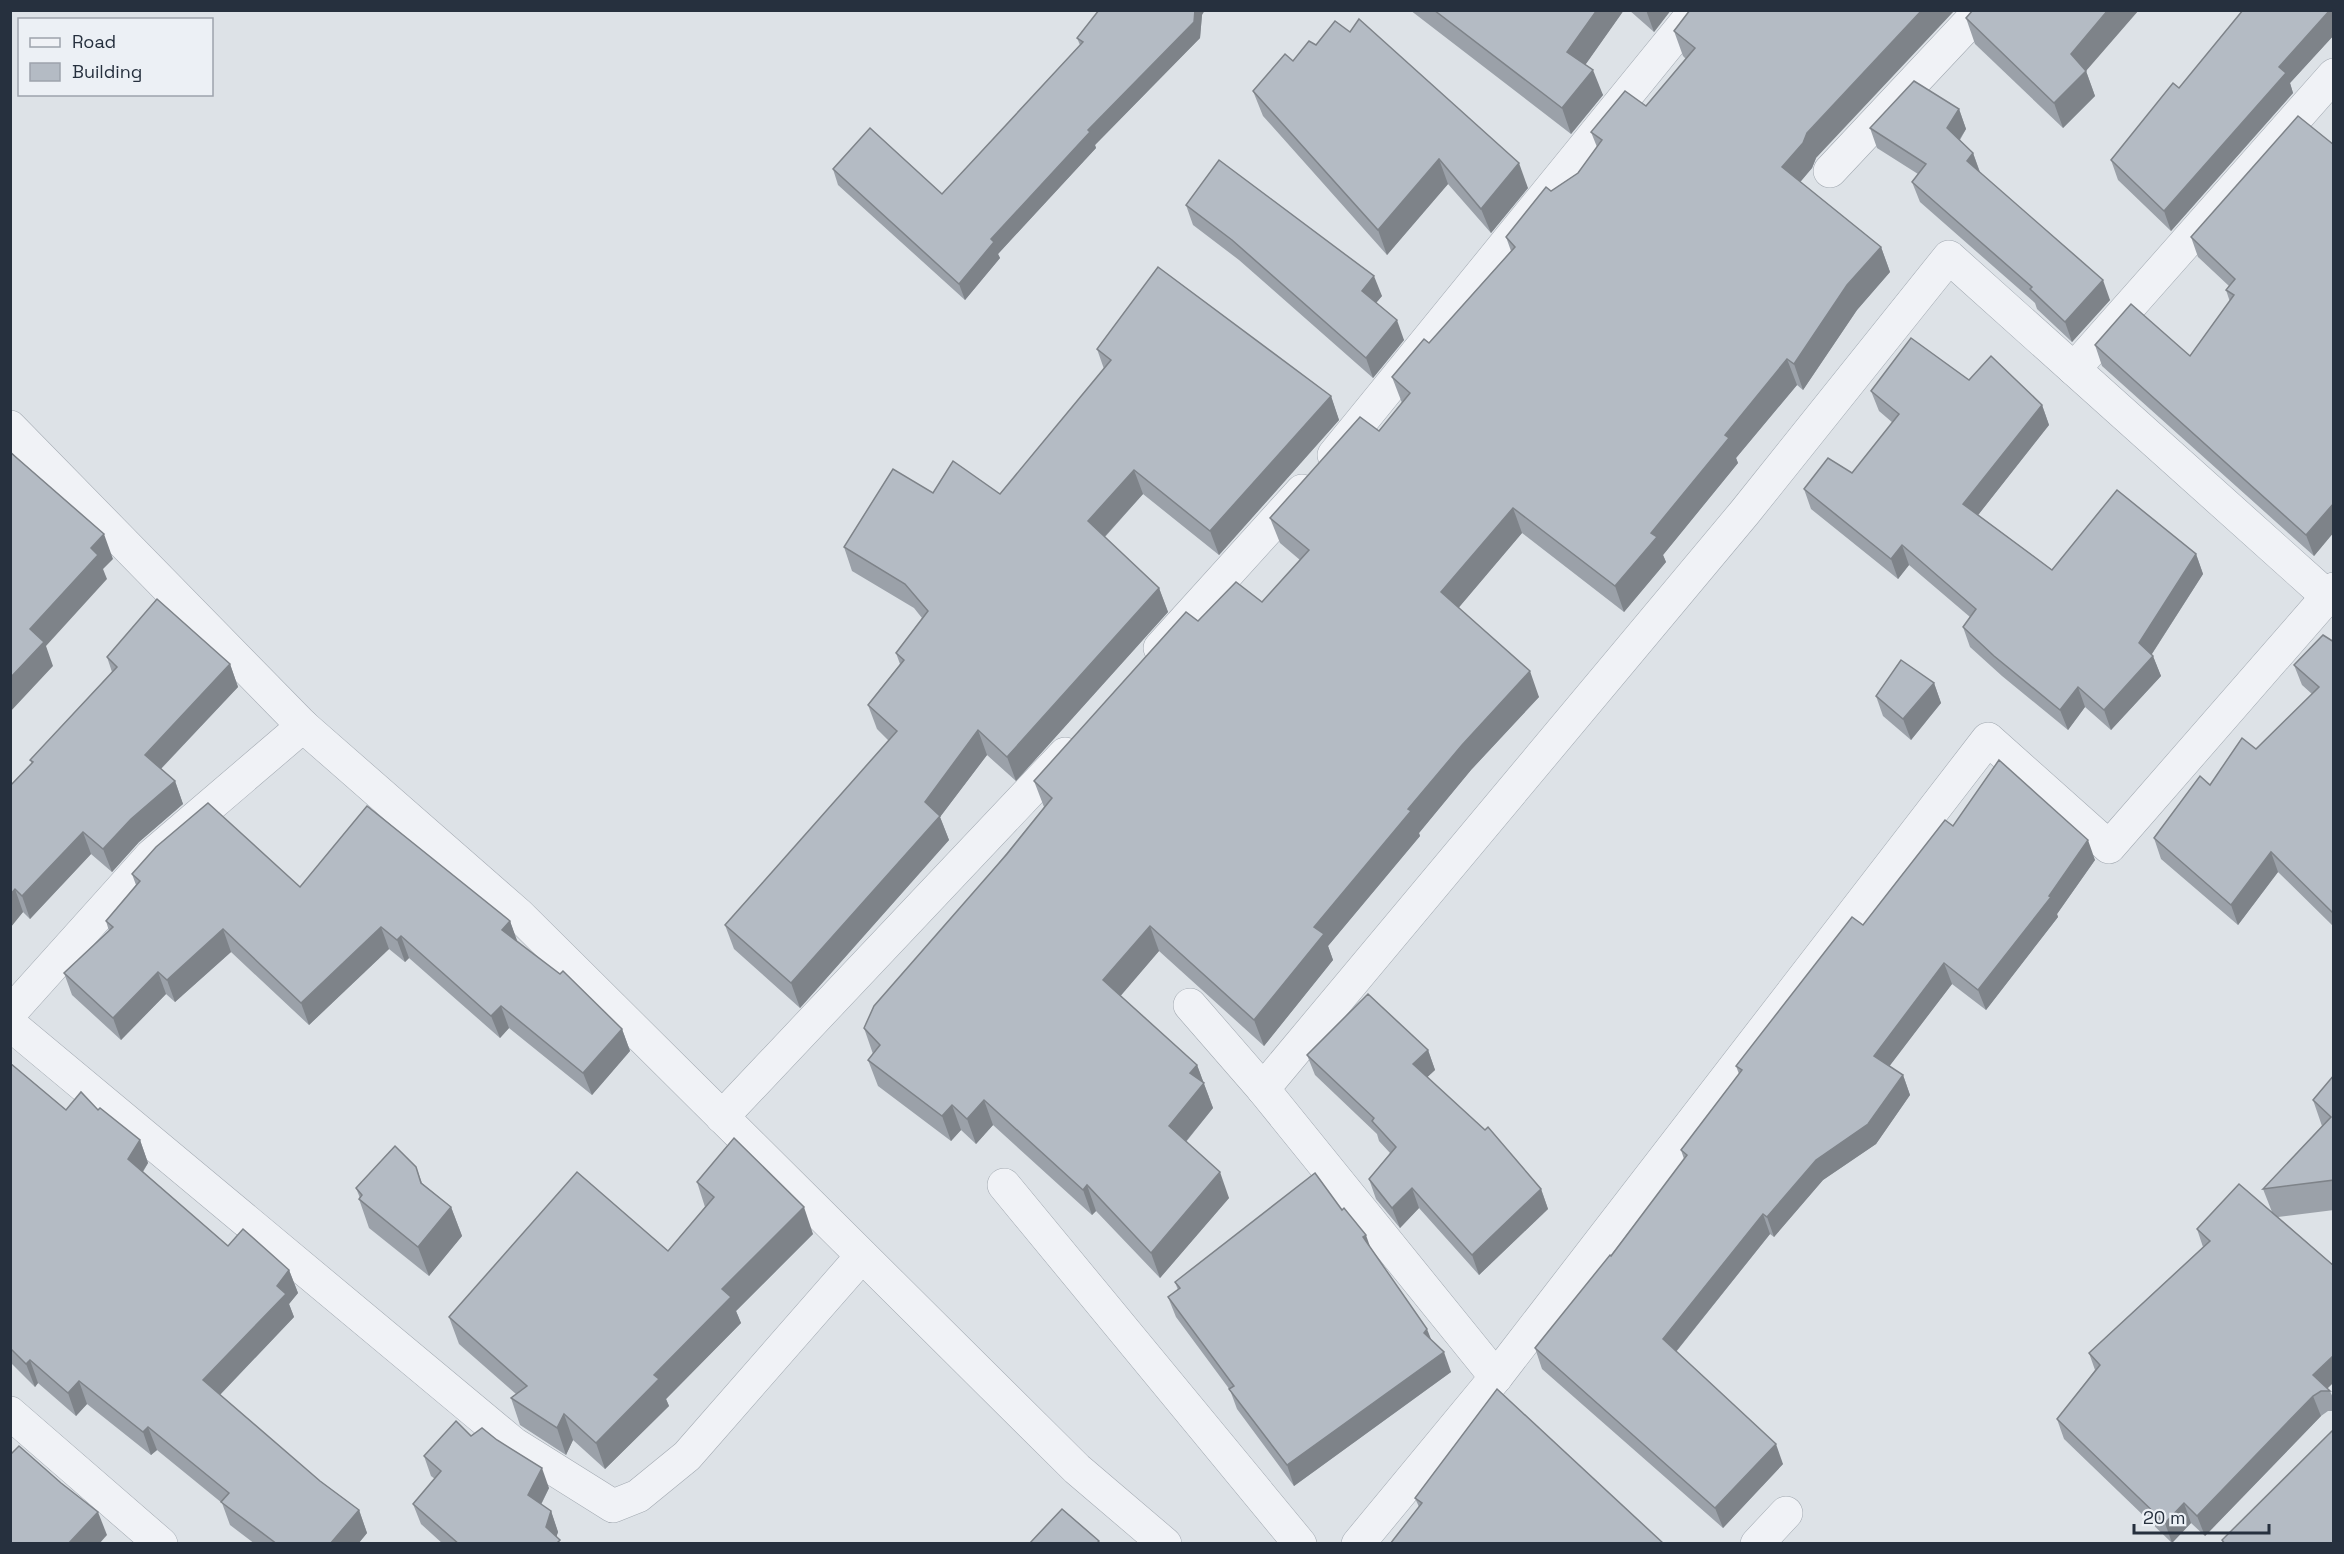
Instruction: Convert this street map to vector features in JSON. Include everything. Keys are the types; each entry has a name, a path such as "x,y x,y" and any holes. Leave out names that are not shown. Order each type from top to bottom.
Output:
{"street":[{"path":"1143,666 1343,445 1696,10"},
{"path":"1830,171 1981,10"},
{"path":"2074,369 2334,75"},
{"path":"1263,1089 1737,521 1949,257 2330,593 2109,847 1988,739 1496,1377 1358,1544"},
{"path":"10,427 303,726 519,915 1077,1469 1165,1544"},
{"path":"10,1013 151,856 303,726"},
{"path":"722,1117 1088,729"},
{"path":"1190,1005 1263,1089 1496,1377"},
{"path":"10,1024 514,1444 613,1506 638,1496 687,1456 862,1256"},
{"path":"1004,1185 1300,1544"},
{"path":"10,1413 161,1544"},
{"path":"1757,1544 1786,1513"}],"building":[{"path":"1099,10 1195,10 1194,22 1088,130 1090,132 991,239 994,242 959,284 833,169 870,128 942,194 1083,42 1077,38"},
{"path":"1434,10 1597,10 1567,52 1593,70 1562,108"},
{"path":"1690,10 1922,10 1807,133 1803,143 1782,167 1881,247 1847,285 1794,364 1787,359 1725,435 1729,438 1651,533 1657,537 1615,586 1513,508 1441,592 1530,671 1462,745 1408,809 1411,811 1314,927 1324,934 1254,1020 1150,926 1103,980 1197,1065 1190,1073 1204,1083 1169,1126 1220,1172 1151,1253 1087,1185 1083,1190 984,1100 967,1119 952,1105 942,1116 868,1060 880,1045 864,1028 874,1006 1007,854 1052,798 1034,781 1186,612 1198,621 1236,582 1262,602 1309,550 1270,518 1360,417 1379,431 1410,393 1392,377 1424,339 1429,343 1515,247 1506,237 1546,187 1551,191 1578,173 1602,140 1591,132 1625,91 1646,106 1695,48 1674,31"},
{"path":"1973,10 2108,10 2071,54 2086,71 2054,103 1966,18"},
{"path":"2243,10 2330,10 2279,67 2286,73 2164,211 2111,160 2173,83 2179,88"},
{"path":"1359,19 1519,163 1481,209 1439,159 1378,230 1253,91 1285,54 1293,61 1309,41 1316,45 1335,21 1350,32"},
{"path":"1914,81 1959,109 1947,128 1973,153 1967,161 2103,280 2065,322 2030,289 2032,287 1912,182 1926,164 1870,128"},
{"path":"2298,116 2334,145 2334,503 2306,535 2095,345 2131,304 2190,356 2234,295 2226,290 2235,279 2191,237"},
{"path":"1219,160 1374,276 1362,291 1397,320 1366,358 1232,240 1186,205"},
{"path":"1158,267 1331,396 1210,531 1134,470 1088,521 1159,588 1007,757 978,730 925,802 940,816 791,983 725,925 897,731 868,705 904,660 896,653 928,611 905,584 844,547 893,469 933,493 953,461 1000,494 1111,360 1097,349"},
{"path":"1911,338 1969,380 1991,356 2042,405 1963,504 2052,570 2117,490 2196,554 2139,643 2153,656 2104,710 2078,687 2060,710 1994,656 1963,627 1976,609 1902,545 1891,559 1804,489 1828,458 1852,473 1899,414 1871,391"},
{"path":"10,452 104,534 91,548 98,555 30,629 44,642 10,678"},
{"path":"157,599 230,664 145,755 175,781 131,819 103,849 83,832 22,896 15,889 10,895 10,786 33,762 30,760 117,667 107,657"},
{"path":"2323,635 2334,642 2334,914 2271,852 2231,905 2154,838 2200,776 2210,785 2242,738 2256,749 2319,687 2294,665"},
{"path":"1901,660 1934,683 1903,719 1876,696"},
{"path":"1999,760 2088,840 2049,896 2051,897 1978,990 1944,963 1874,1056 1903,1075 1868,1124 1816,1160 1767,1217 1763,1214 1663,1339 1776,1444 1715,1508 1535,1348 1611,1256 1687,1155 1681,1150 1742,1070 1736,1066 1852,917 1863,925 1945,820 1953,826"},
{"path":"208,803 300,887 367,806 510,921 502,930 560,974 563,971 622,1029 583,1073 501,1006 491,1016 401,936 397,940 381,927 301,1003 223,929 167,980 158,972 113,1018 64,973 113,927 106,921 140,881 132,874 156,847"},
{"path":"1368,994 1428,1050 1413,1064 1485,1130 1488,1127 1541,1189 1472,1255 1412,1188 1392,1208 1369,1179 1396,1147 1372,1121 1374,1118 1307,1055"},
{"path":"10,1063 66,1110 81,1092 98,1110 100,1108 140,1140 128,1159 228,1246 243,1229 289,1270 277,1286 286,1294 203,1380 320,1481 359,1510 330,1544 277,1544 221,1502 229,1493 148,1427 143,1432 79,1381 68,1393 30,1360 26,1364 10,1348"},
{"path":"2334,1075 2334,1180 2263,1189 2331,1117 2313,1100"},
{"path":"734,1138 804,1207 722,1289 731,1297 654,1375 659,1379 596,1443 564,1414 557,1428 511,1398 527,1386 449,1317 577,1172 668,1251 714,1197 697,1182"},
{"path":"395,1146 416,1167 421,1183 451,1207 418,1247 359,1199 362,1195 356,1188"},
{"path":"1315,1173 1342,1210 1344,1208 1366,1235 1363,1237 1427,1329 1424,1333 1444,1352 1287,1465 1229,1389 1234,1386 1168,1297 1180,1288 1175,1282"},
{"path":"2239,1184 2334,1266 2334,1355 2313,1375 2330,1391 2321,1391 2313,1396 2197,1516 2184,1503 2165,1523 2057,1419 2100,1365 2089,1353 2210,1241 2197,1229"},
{"path":"1497,1389 1664,1544 1390,1544 1422,1503 1415,1498"},
{"path":"456,1421 471,1436 482,1428 542,1468 528,1495 551,1511 546,1527 560,1540 556,1544 459,1544 413,1504 441,1471 424,1456"},
{"path":"2334,1429 2334,1544 2225,1544 2222,1540"},
{"path":"19,1446 98,1512 68,1544 10,1544 10,1455"},
{"path":"1062,1509 1099,1541 1096,1544 1029,1544"}]}
